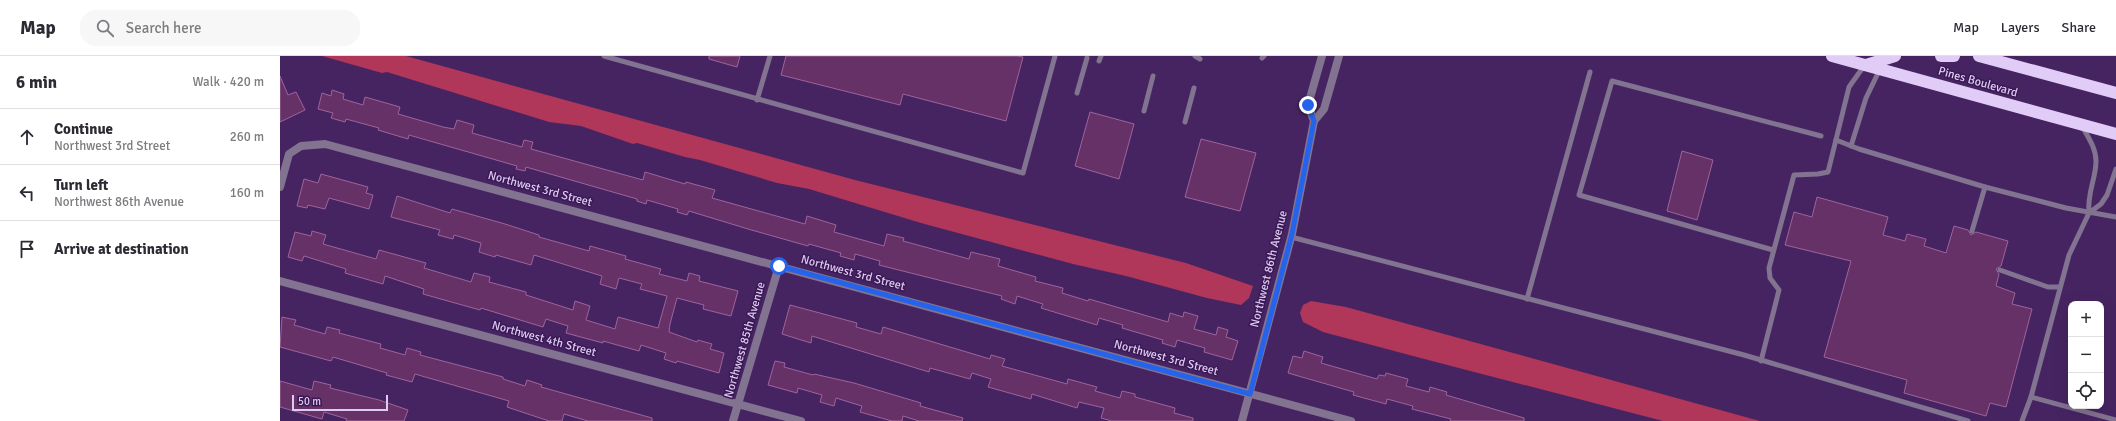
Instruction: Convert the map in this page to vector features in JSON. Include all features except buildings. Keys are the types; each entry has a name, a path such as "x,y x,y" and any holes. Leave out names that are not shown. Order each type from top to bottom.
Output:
{"highway":[{"name":"Pines Boulevard","path":"1832,56 2116,134"},
{"path":"1865,65 1895,56"},
{"path":"1941,56 1954,56"},
{"path":"1979,56 2116,93"}],"street":[{"name":"Northwest 86th Avenue","path":"1314,121 1308,105 1322,56"},
{"name":"Northwest 86th Avenue","path":"1242,421 1291,237 1314,121 1324,109 1339,56"},
{"name":"Northwest 3rd Street","path":"280,187 289,154 301,146 325,144 1351,421"},
{"name":"Northwest 85th Avenue","path":"734,421 779,266"},
{"name":"Northwest 4th Street","path":"280,281 801,421"}],"lane":[{"path":"604,56 757,100 1023,173 1055,56"},
{"path":"757,100 770,56"},
{"path":"1077,93 1087,58"},
{"path":"1761,361 1779,290 1770,278 1769,268 1794,175 1828,172 1849,87 1865,65"},
{"path":"1851,146 1866,98 1880,69"},
{"path":"1527,299 1590,72"},
{"path":"1144,111 1153,76"},
{"path":"1773,250 1579,195 1612,81 1821,136"},
{"path":"1185,122 1194,88"},
{"path":"2081,125 2090,141 2096,159 2087,200 2089,213"},
{"path":"1836,140 1851,146 1985,187 2089,213 2105,214 2116,217"},
{"path":"2022,421 2031,397 2069,255 2089,213 2101,204 2107,195 2116,169"},
{"path":"1972,231 1985,187"},
{"path":"1291,237 1761,361 1968,421"},
{"path":"2000,270 2048,288 2060,287"},
{"path":"2031,397 2116,420"}],"shaded area":[{"path":"322,56 406,56 855,180 1186,263 1253,286 1249,298 1241,305 1207,298 921,223 809,189 777,183 700,160 637,143 633,144 581,126 549,122 387,72 382,73"},
{"path":"1311,301 1346,307 1760,421 1663,421 1323,332 1303,322 1300,313 1303,305"}],"route":[{"path":"779,266 1250,394 1293,228 1314,121 1308,105"}]}
